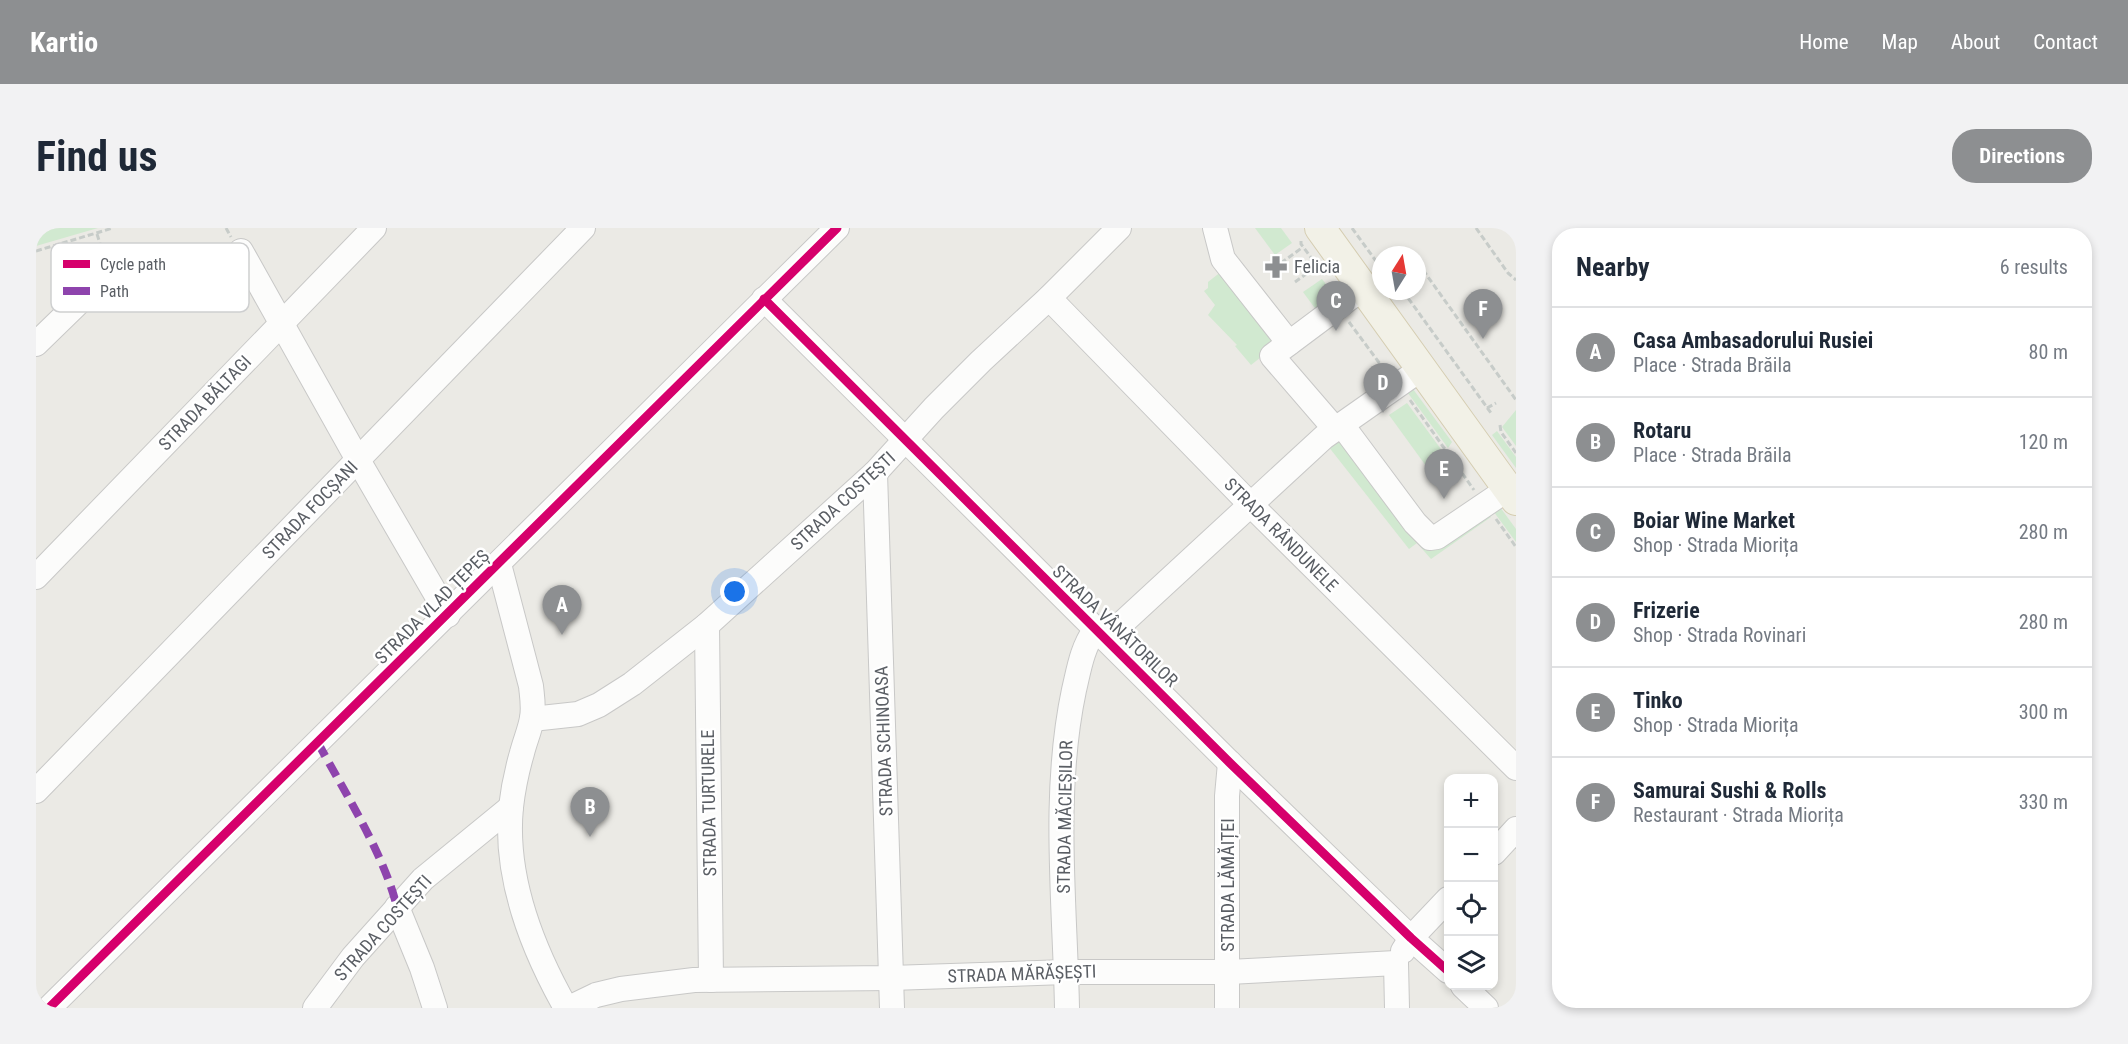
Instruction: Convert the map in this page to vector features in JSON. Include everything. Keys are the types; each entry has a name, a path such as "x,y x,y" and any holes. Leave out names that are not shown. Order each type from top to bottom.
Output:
{"main road":[{"path":"1311,238 1372,278"},
{"path":"1380,300 1409,377 1503,498"}],"street":[{"name":"STRADA BĂLTAGI","path":"36,577 374,228"},
{"name":"STRADA FOCȘANI","path":"36,791 583,228"},
{"name":"STRADA VLAD ȚEPEȘ","path":"49,1008 837,228"},
{"name":"STRADA COSTEȘTI","path":"532,720 578,714 599,705 632,684 707,625 876,473 934,408 1119,228"},
{"path":"1215,228 1223,259 1289,343"},
{"path":"249,265 448,615"},
{"path":"1372,278 1272,356 1338,427 1415,523 1430,538 1437,537 1503,498"},
{"name":"STRADA RÂNDUNELE","path":"1049,298 1251,506 1516,768"},
{"name":"STRADA VÂNĂTORILOR","path":"764,299 1230,763 1411,938 1444,967"},
{"path":"36,344 69,312"},
{"path":"1101,634 1251,506 1324,437 1409,377"},
{"name":"STRADA SCHINOASA","path":"876,473 892,1008"},
{"path":"499,564 531,686 533,705 532,720 521,756 511,807 511,843 515,885 525,920 545,971 568,1008"},
{"name":"STRADA TURTURELE","path":"707,625 711,980"},
{"name":"STRADA MĂCIEȘILOR","path":"1067,1008 1062,856 1063,759 1079,666 1090,637 1101,634"},
{"name":"STRADA LĂMĂIȚEI","path":"1227,1008 1227,796 1230,763"},
{"name":"STRADA COSTEȘTI","path":"315,1008 353,957 423,879 511,807"},
{"path":"1498,849 1516,830"},
{"path":"1397,1008 1396,963 1411,938 1444,904"},
{"path":"397,907 423,968 435,1008"},
{"name":"STRADA MĂRĂȘEȘTI","path":"568,1008 596,994 665,982 1066,972 1228,972 1396,963"},
{"path":"1467,990 1486,1008"}],"path":[{"path":"63,243 113,228"},
{"path":"1352,228 1372,278"},
{"path":"1476,228 1508,273 1516,280"},
{"path":"1281,263 1311,238"},
{"path":"36,251 51,247"},
{"path":"1295,282 1317,266"},
{"path":"1426,273 1516,400"},
{"path":"1409,300 1491,412"},
{"path":"1409,377 1503,498 1516,547"},
{"path":"1487,408 1496,403"},
{"path":"1500,425 1501,432 1516,453"}],"green space":[{"path":"36,228 98,228 36,246"},
{"path":"1255,228 1281,228 1292,243 1275,255"},
{"path":"1222,271 1279,343 1251,365 1235,346 1237,345 1208,315 1215,305 1204,291 1208,288 1208,282"},
{"path":"1322,279 1336,297 1317,311 1303,292"},
{"path":"1410,385 1452,442 1448,448 1405,389"},
{"path":"1407,403 1460,475 1442,488 1389,415"},
{"path":"1516,410 1516,446 1502,427"},
{"path":"1497,431 1516,457 1516,468 1492,435"},
{"path":"1339,438 1430,550 1487,512 1491,517 1431,559 1417,543 1409,549 1328,446"},
{"path":"1497,503 1516,529 1516,542 1491,508"}],"marked path":[{"path":"318,743 373,844 383,865 397,907"}],"cycle path":[{"path":"49,1008 837,228"},
{"path":"764,299 1230,763 1444,967"}],"place":[{"name":"Felicia","path":"1276,267"},
{"name":"Boiar Wine Market","path":"1336,331"},
{"name":"Samurai Sushi & Rolls","path":"1483,339"},
{"name":"Frizerie","path":"1383,413"},
{"name":"Tinko","path":"1444,499"},
{"name":"Casa Ambasadorului Rusiei","path":"562,635"},
{"name":"Rotaru","path":"590,837"}]}
